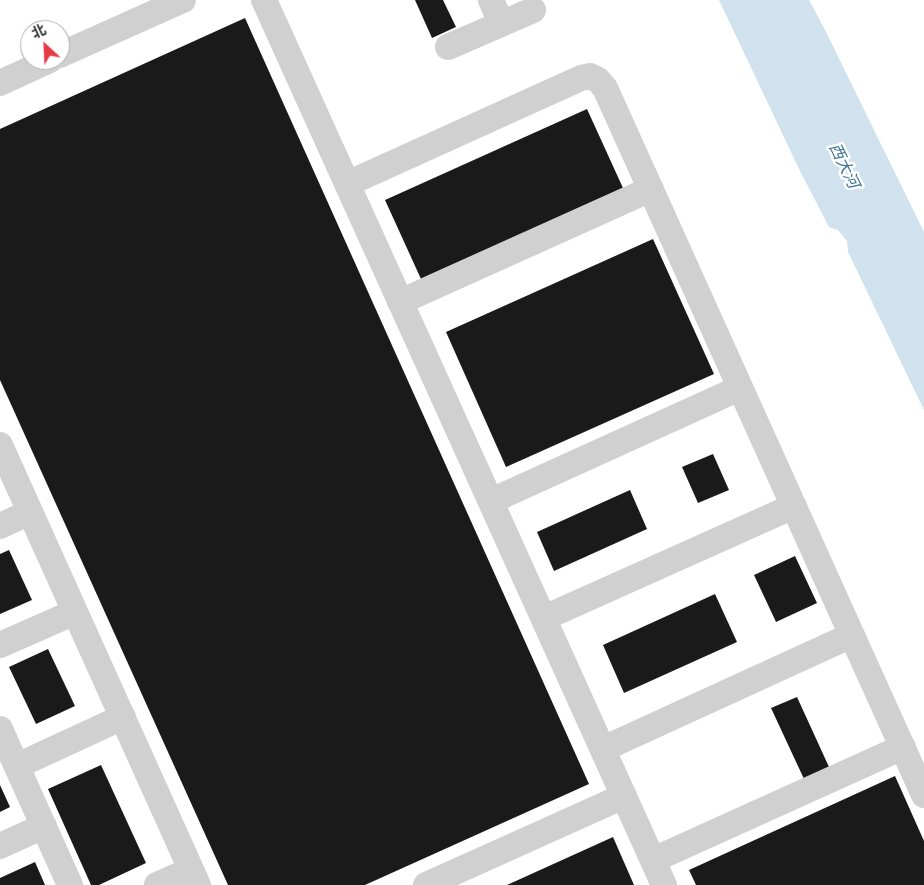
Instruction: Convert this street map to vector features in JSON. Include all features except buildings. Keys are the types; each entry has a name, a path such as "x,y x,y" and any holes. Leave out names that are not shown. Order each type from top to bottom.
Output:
{"lane":[{"path":"70,51 183,0"},
{"path":"264,0 664,885"},
{"path":"491,0 501,23"},
{"path":"448,46 533,10"},
{"path":"0,83 28,70"},
{"path":"347,184 581,78 590,76 598,80 605,88 924,794"},
{"path":"400,302 650,189"},
{"path":"491,501 740,388"},
{"path":"0,445 195,877 157,885"},
{"path":"544,618 794,506"},
{"path":"0,526 30,512"},
{"path":"0,645 75,612"},
{"path":"603,749 852,635"},
{"path":"17,766 122,717"},
{"path":"0,728 70,885"},
{"path":"653,860 903,747"},
{"path":"426,885 624,796"},
{"path":"0,846 44,826"}],"water":[{"name":"西大河","path":"719,0 809,0 825,30 924,232 924,410 848,252 847,241 838,230 829,227 800,171"}]}
